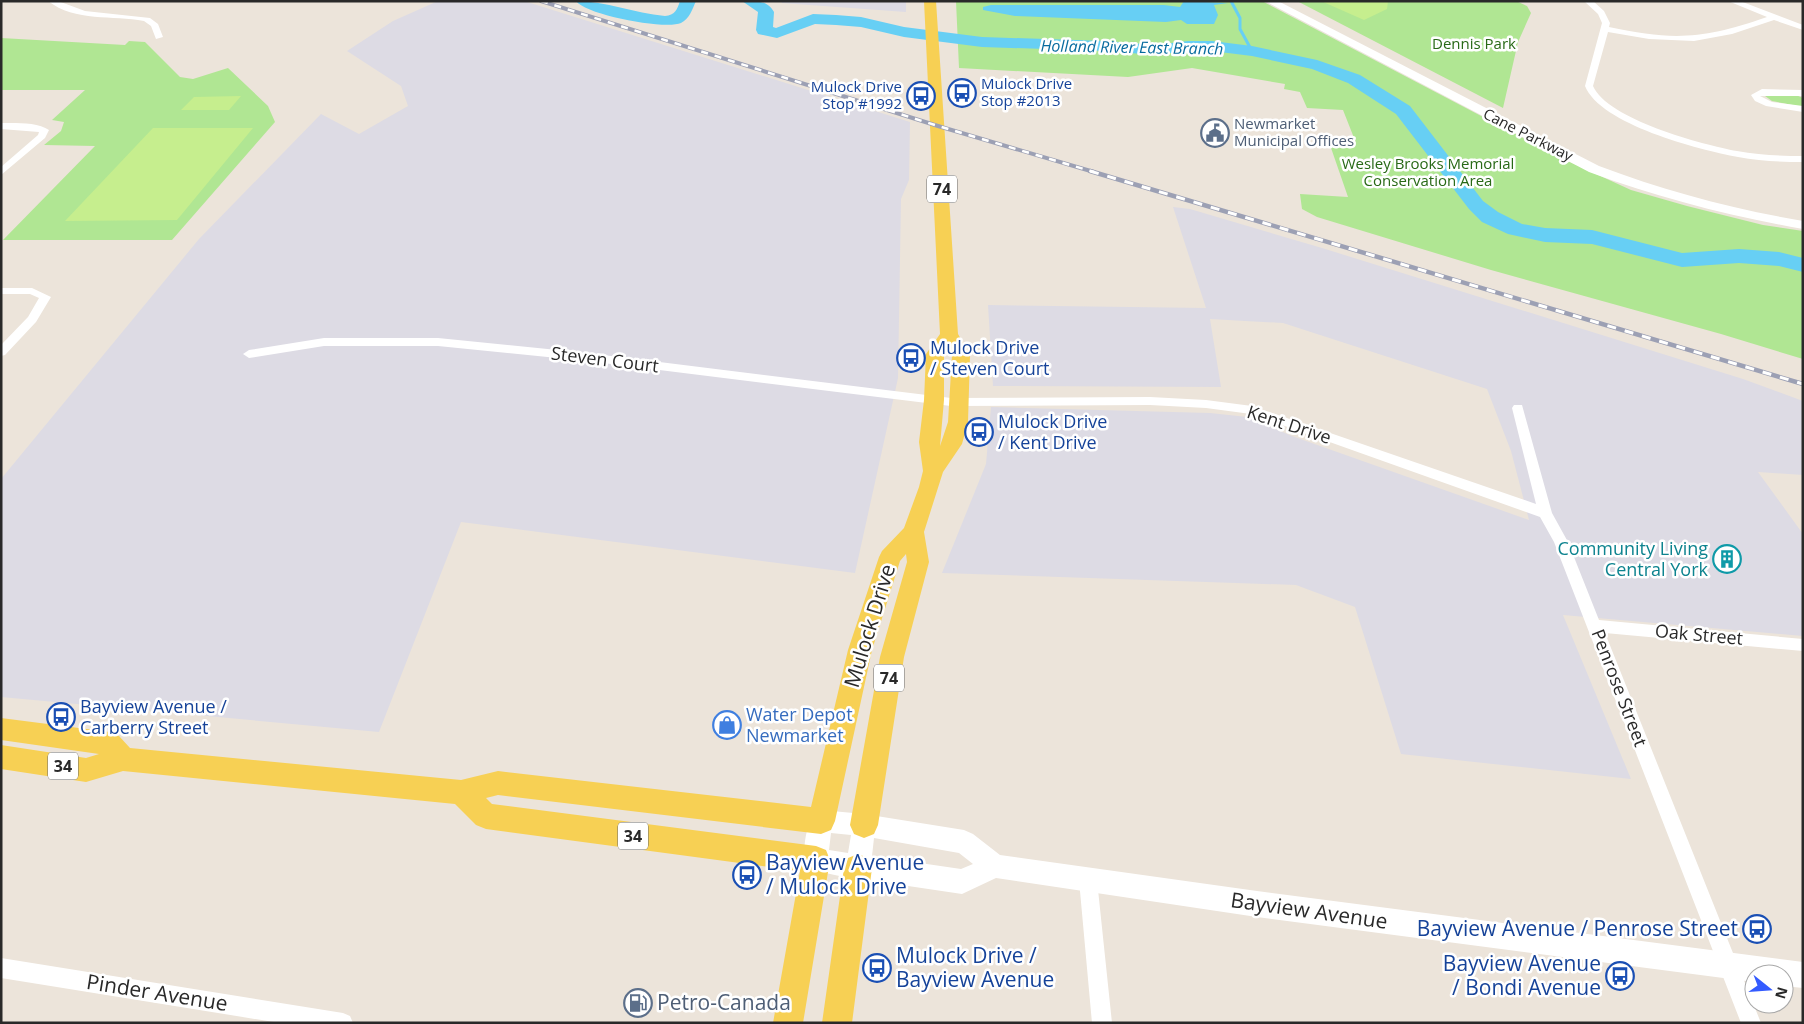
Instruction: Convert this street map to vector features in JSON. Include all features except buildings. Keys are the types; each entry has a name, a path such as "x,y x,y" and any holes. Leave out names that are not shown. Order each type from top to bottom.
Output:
{"main road":[{"name":"Mulock Drive","path":"930,1 949,334 960,355 958,422 952,444 933,470"},
{"name":"Cane Parkway","path":"1270,1 1594,169 1639,187 1689,202 1746,216 1803,225"},
{"name":"Cane Parkway","path":"1286,1 1596,157 1657,182 1701,196 1803,215"},
{"name":"Mulock Drive","path":"788,1023 821,821 860,650 890,557 913,532 933,470 929,442 934,400 935,354 949,334"},
{"name":"Mulock Drive","path":"837,1023 864,825 892,657 918,562 913,532"},
{"name":"34","path":"1,729 110,744 124,759"},
{"name":"34","path":"1,757 86,770 124,759 461,792 498,783 821,821"},
{"name":"34","path":"461,792 486,816 816,860 858,868 962,882 995,866"},
{"name":"Bayview Avenue","path":"821,821 864,825 964,842 995,866 1730,966 1803,974"}],"street":[{"path":"52,1 66,8 84,13 152,21 155,23 159,37"},
{"path":"1588,1 1597,8 1604,18 1605,28 1589,86 1590,91 1608,108 1656,131 1706,148 1761,158 1803,159"},
{"path":"1732,1 1803,28"},
{"path":"1605,28 1650,36 1693,38 1722,35 1774,17"},
{"path":"1803,93 1762,92 1755,95 1766,103 1803,109"},
{"path":"1,126 19,126 44,130 42,136 1,172"},
{"path":"1,291 32,291 45,297 32,319 1,352"},
{"name":"Steven Court","path":"250,354 324,342 438,342 587,357 960,402"},
{"name":"Kent Drive","path":"960,402 1150,401 1206,404 1252,410 1545,513"},
{"name":"Penrose Street","path":"1518,408 1545,513 1562,542 1751,1023"},
{"name":"Oak Street","path":"1595,626 1803,645"},
{"path":"1088,880 1102,1023"},
{"name":"Pinder Avenue","path":"1,968 342,1023"}],"shaded area":[{"path":"438,1 524,1 910,122 909,180 901,199 898,378 855,573 461,522 379,732 1,697 1,479 199,239 321,114 359,134 408,106 401,86 347,51 393,21"},
{"path":"781,1 906,1 906,12 782,3"},
{"path":"1173,207 1190,209 1322,248 1743,379 1803,401 1803,475 1758,472 1803,534 1803,636 1563,615 1631,779 1401,754 1355,607 1296,585 942,573 986,464 991,407 1210,413 1247,417 1292,436 1529,520 1511,451 1487,389 1283,323 1210,319 1221,387 993,386 988,305 1206,308"}],"green space":[{"name":"Wesley Brooks Memorial Conservation Area","path":"956,1 1262,1 1561,158 1631,190 1763,225 1803,231 1803,359 1721,334 1491,270 1317,217 1302,209 1300,194 1348,197 1330,145 1356,143 1343,110 1307,108 1300,92 1284,89 1285,84 1192,68 1128,77 959,68"},
{"name":"Dennis Park","path":"1297,1 1516,1 1527,6 1531,13 1518,42 1503,108"},
{"path":"1321,1 1388,1 1387,9 1364,20"},
{"path":"1,38 125,45 129,41 145,42 180,77 193,79 228,68 268,106 275,122 172,240 3,240 95,146 44,145 61,131 64,122 52,120 85,90 1,90"},
{"path":"1796,95 1803,98 1803,107 1772,101 1765,96"},
{"path":"241,96 229,110 181,110 194,97"},
{"path":"153,128 253,128 177,220 65,221"}],"water":[{"path":"1184,1 1228,3 1214,5 1218,15 1214,24 1187,24 1181,20 1166,22 1015,16 983,10 983,7 991,5 1164,5 1180,7"}],"waterway":[{"name":"Holland River East Branch","path":"584,1 602,8 654,20 673,20 683,14 688,1"},
{"name":"Holland River East Branch","path":"750,1 762,7 766,12 764,30 777,33 813,19 836,20 861,22 904,32 982,42 1106,46 1155,50 1188,46 1212,46 1252,51 1317,65 1354,79 1403,110 1476,205 1490,217 1516,229 1545,235 1592,237 1682,260 1739,256 1779,259 1803,265"},
{"path":"1231,1 1240,18 1240,29 1252,51"}],"railway":[{"path":"541,1 938,126 1094,172"},
{"path":"1090,171 1803,384"}],"place":[{"name":"Mulock Drive Stop #2013","path":"962,93"},
{"name":"Mulock Drive Stop #1992","path":"921,96"},
{"name":"Newmarket Municipal Offices","path":"1215,133"},
{"name":"Mulock Drive / Steven Court","path":"911,358"},
{"name":"Mulock Drive / Kent Drive","path":"979,432"},
{"name":"Community Living Central York","path":"1727,559"},
{"name":"Bayview Avenue / Carberry Street","path":"61,717"},
{"name":"Water Depot Newmarket","path":"727,725"},
{"name":"Bayview Avenue / Mulock Drive","path":"747,875"},
{"name":"Bayview Avenue / Penrose Street","path":"1757,929"},
{"name":"Mulock Drive / Bayview Avenue","path":"877,968"},
{"name":"Bayview Avenue / Bondi Avenue","path":"1620,976"},
{"name":"Petro-Canada","path":"638,1003"}]}
